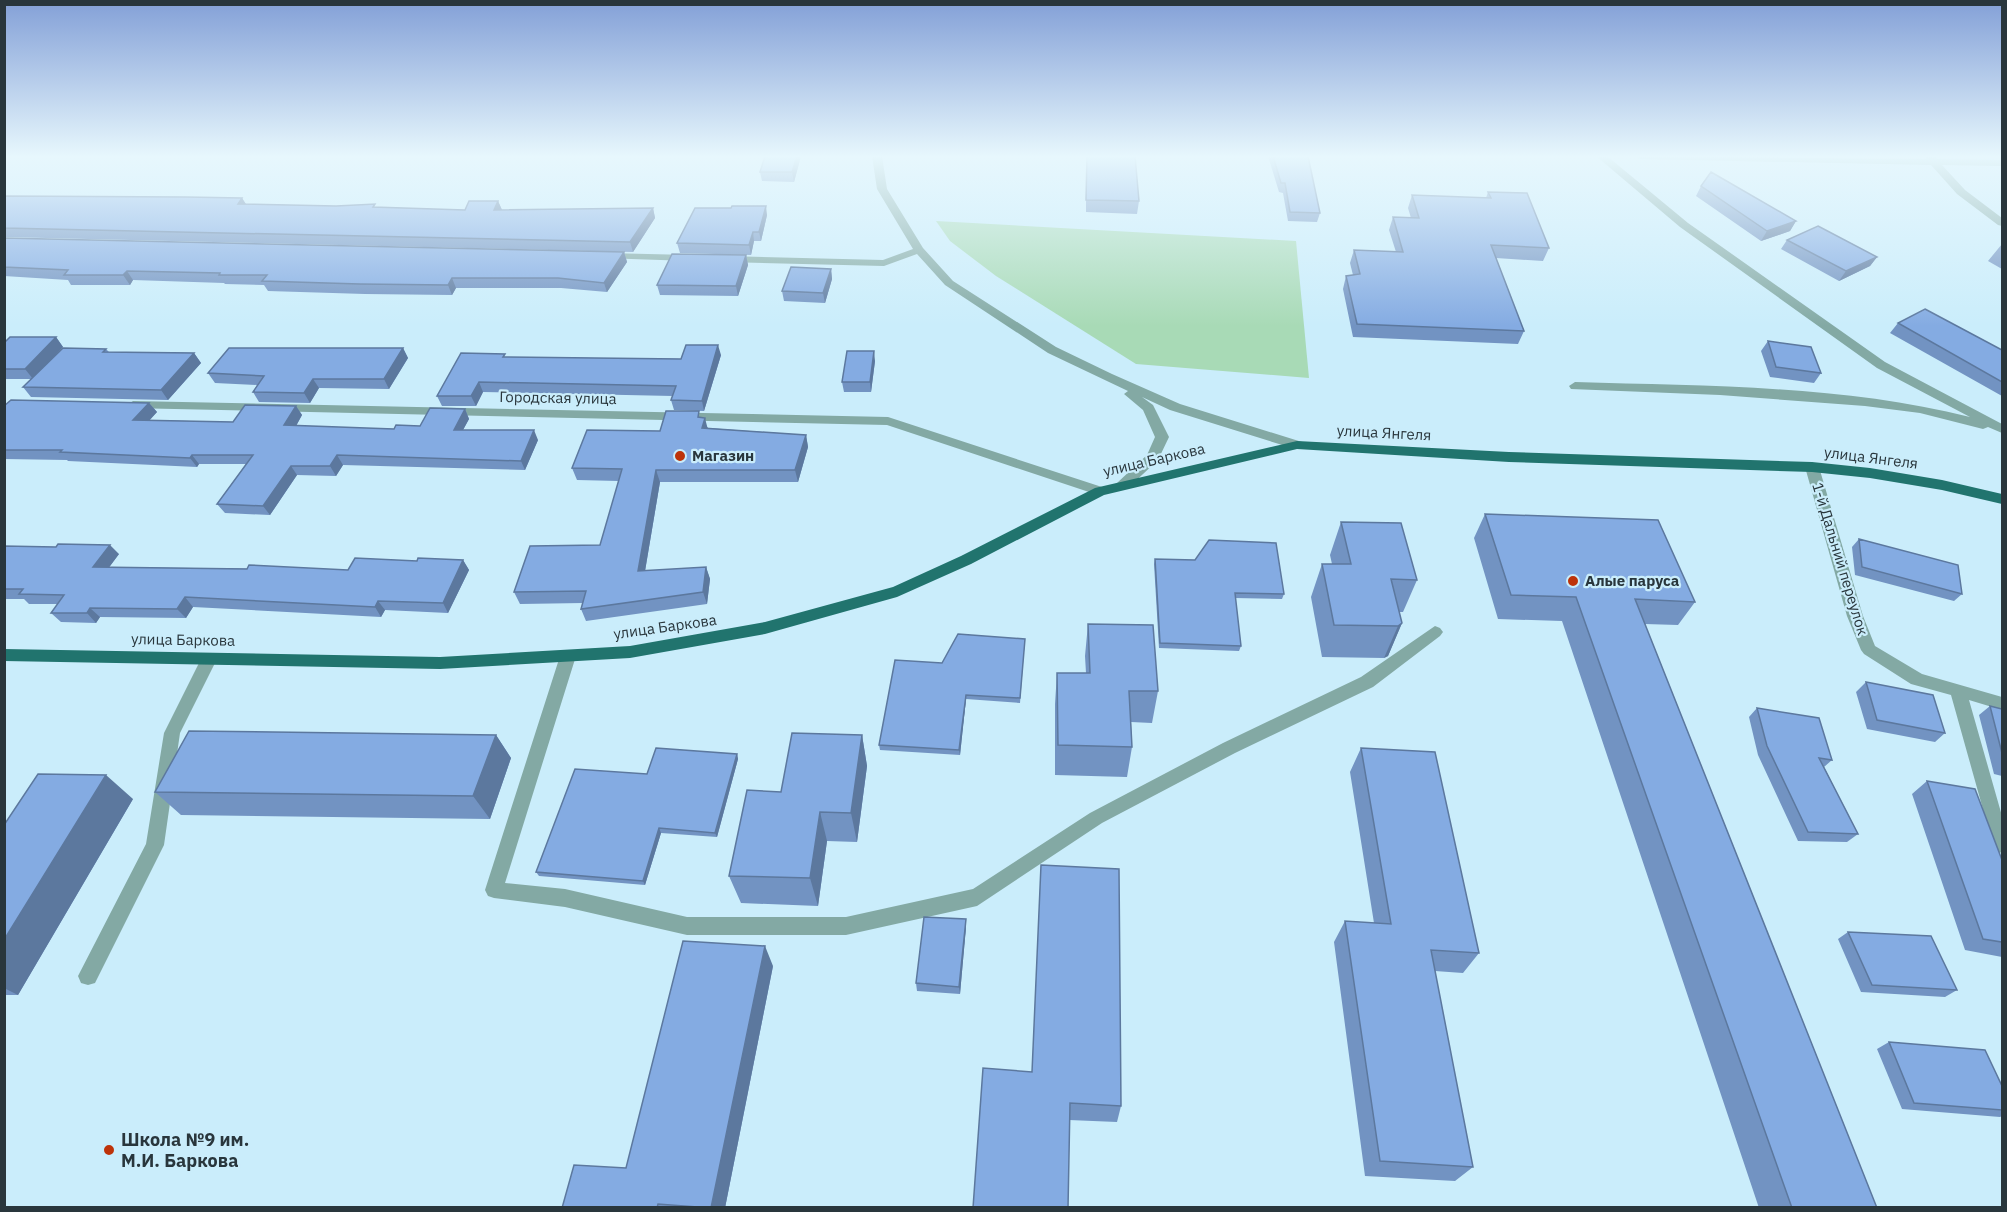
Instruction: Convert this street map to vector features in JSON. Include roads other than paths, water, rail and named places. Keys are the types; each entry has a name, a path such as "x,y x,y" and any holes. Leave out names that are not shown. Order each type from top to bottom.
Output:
{"main road":[{"name":"улица Янгеля","path":"1297,445 1509,457 1812,467 1870,472 2002,499"},
{"name":"улица Баркова","path":"4,655 440,663 630,652 765,628 885,595 966,560 1100,491 1297,445"}],"street":[{"name":"улица Янгеля","path":"896,213 918,250 949,283 1052,350 1175,407 1297,445"},
{"path":"1669,213 1881,365 2002,429"},
{"path":"1988,213 2002,223"},
{"path":"599,256 884,263 918,250"},
{"path":"1108,377 1148,408 1162,437 1153,457 1122,486"},
{"path":"1575,386 1766,394 1864,402 1920,409 2002,429"},
{"name":"Городская улица","path":"124,405 888,421 1100,491"},
{"name":"1-й Дальний переулок","path":"1812,467 1855,616 1869,650 1917,679 2002,702"},
{"path":"568,656 494,890 565,898 687,926 846,926 978,897 1096,818 1229,748 1367,682 1435,632"},
{"path":"88,976 155,845 172,733 209,659"},
{"path":"1958,690 2002,845"}],"place":[{"name":"Магазин","path":"680,456"},
{"name":"Алые паруса","path":"1573,581"},
{"name":"Школа №9 им. М.И. Баркова","path":"109,1150"}]}
